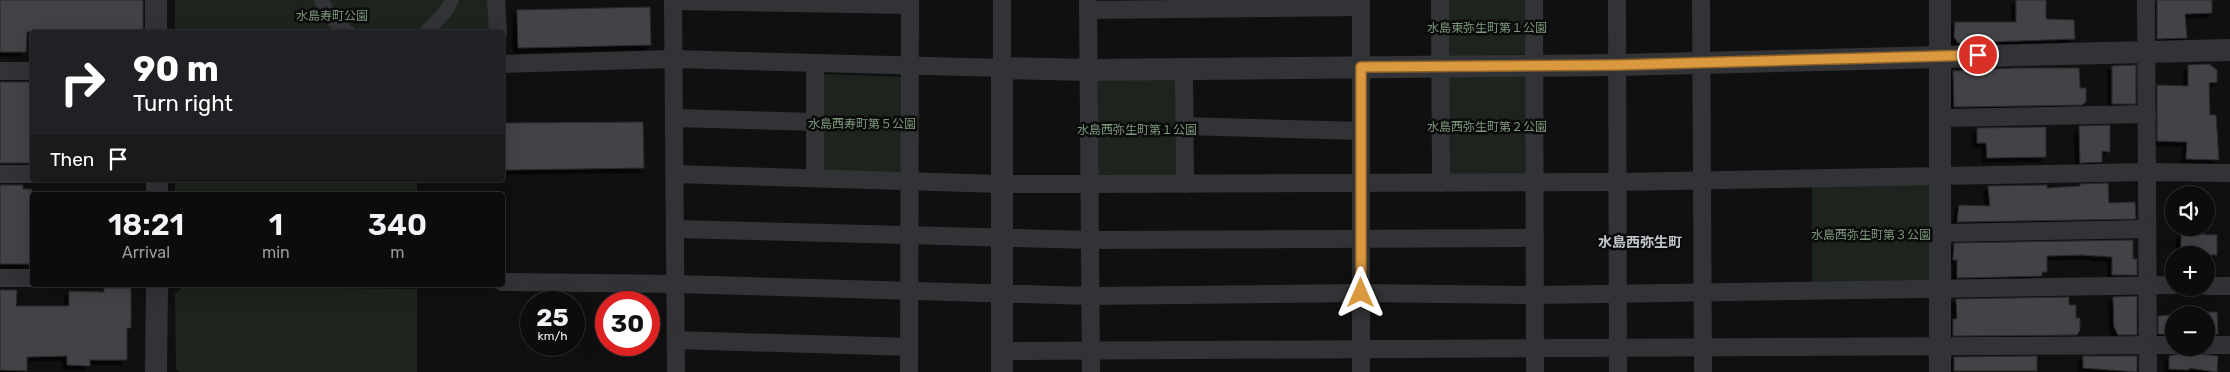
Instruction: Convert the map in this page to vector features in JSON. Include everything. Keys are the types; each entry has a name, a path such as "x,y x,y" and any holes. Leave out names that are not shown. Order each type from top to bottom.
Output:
{"street":[{"path":"156,0 156,30"},
{"path":"321,0 334,21 345,30"},
{"path":"428,30 446,11 452,0"},
{"path":"496,0 498,30"},
{"path":"1002,0 1002,361 1091,350 2165,345"},
{"path":"1440,0 1441,183"},
{"path":"1534,0 1535,372"},
{"path":"1617,0 1618,372"},
{"path":"1702,0 1703,372"},
{"path":"1940,0 1940,372"},
{"path":"2146,0 2148,372"},
{"path":"676,372 673,1 910,2 909,372"},
{"path":"1091,372 1088,5 1361,4 1361,372"},
{"path":"505,64 673,59 1088,70 1617,65 2230,50"},
{"path":"815,63 815,178"},
{"path":"1184,68 1185,184"},
{"path":"0,71 30,71"},
{"path":"1940,118 2147,114"},
{"path":"674,118 816,122"},
{"path":"1184,126 1361,131"},
{"path":"675,174 1001,184 1185,184 1534,183 2147,172 2230,173"},
{"path":"0,174 30,174"},
{"path":"676,229 1090,240 1535,238"},
{"path":"1940,233 2147,229"},
{"path":"0,278 30,278"},
{"path":"505,282 676,284 1090,296 1361,293 1535,295 1618,292 1940,290 2165,286"},
{"path":"2215,286 2230,286"},
{"path":"156,372 157,287"},
{"path":"676,340 910,347"},
{"path":"2215,345 2230,345"}],"green space":[{"name":"水島寿町公園","path":"175,0 489,0 490,30 175,30"},
{"name":"水島東弥生町第１公園","path":"1445,0 1529,0 1529,54 1446,56"},
{"name":"水島西寿町第５公園","path":"821,74 906,77 904,175 819,172"},
{"name":"水島西弥生町第２公園","path":"1446,77 1529,77 1530,174 1446,177"},
{"name":"水島西弥生町第１公園","path":"1178,78 1179,178 1094,177 1095,82 1098,79"},
{"path":"175,182 417,182 417,192 175,192"},
{"name":"水島西弥生町第３公園","path":"1812,185 1929,185 1929,286 1812,285"},
{"path":"183,287 417,289 417,372 179,372 176,369 175,294"}],"building":[{"path":"0,0 143,0 143,30 30,30 30,32 27,32 26,52 0,52"},
{"path":"2016,0 2046,0 2046,19 2074,20 2075,39 1958,43 1954,37 1955,22 2016,22"},
{"path":"2157,0 2212,0 2212,13 2185,14 2187,38 2157,39"},
{"path":"650,7 651,45 518,48 517,10"},
{"path":"2209,64 2217,70 2217,82 2209,83 2210,115 2216,115 2219,160 2186,159 2187,142 2157,141 2157,85 2188,86 2188,65"},
{"path":"2136,65 2136,104 2112,104 2112,66"},
{"path":"2015,68 2079,68 2080,88 2086,88 2086,102 2082,105 1954,107 1953,71"},
{"path":"0,82 30,82 30,163 0,163"},
{"path":"643,122 644,168 505,170 505,123"},
{"path":"2110,125 2110,152 2102,151 2102,162 2080,163 2079,126"},
{"path":"2046,127 2046,157 1987,158 1986,143 1977,143 1977,128"},
{"path":"2108,183 2109,203 2135,202 2136,219 1957,222 1959,205 1990,206 1988,186 2047,185 2047,188"},
{"path":"0,185 23,185 23,189 32,189 32,192 30,192 30,264 0,264"},
{"path":"2217,235 2217,255 2215,255 2215,246 2181,246 2181,236"},
{"path":"2133,240 2133,259 2137,259 2137,275 2112,275 2112,257 2081,255 2047,256 2047,272 2042,272 2042,276 1957,278 1957,260 1953,260 1954,243"},
{"path":"104,288 131,288 131,328 127,328 127,360 90,360 90,366 67,365 67,356 27,357 27,371 0,370 0,290 17,290 16,306 69,306 69,291 104,292"},
{"path":"2137,296 2137,335 2118,335 2114,327 2113,297"},
{"path":"2069,297 2069,305 2076,305 2076,318 2080,318 2080,330 2077,335 1953,336 1953,319 1957,319 1956,299"},
{"path":"2215,312 2217,312 2218,334 2215,334"},
{"path":"2158,316 2165,316 2165,334 2158,334"},
{"path":"2037,356 2037,371 1954,371 1954,357"},
{"path":"2083,356 2137,356 2137,372 2083,368"},
{"path":"2169,356 2218,356 2217,372 2189,368 2189,370 2169,369"}],"district":[{"name":"水島西弥生町","path":"1640,242"}],"route":[{"path":"1361,293 1361,67 1617,65 1978,55"}]}
